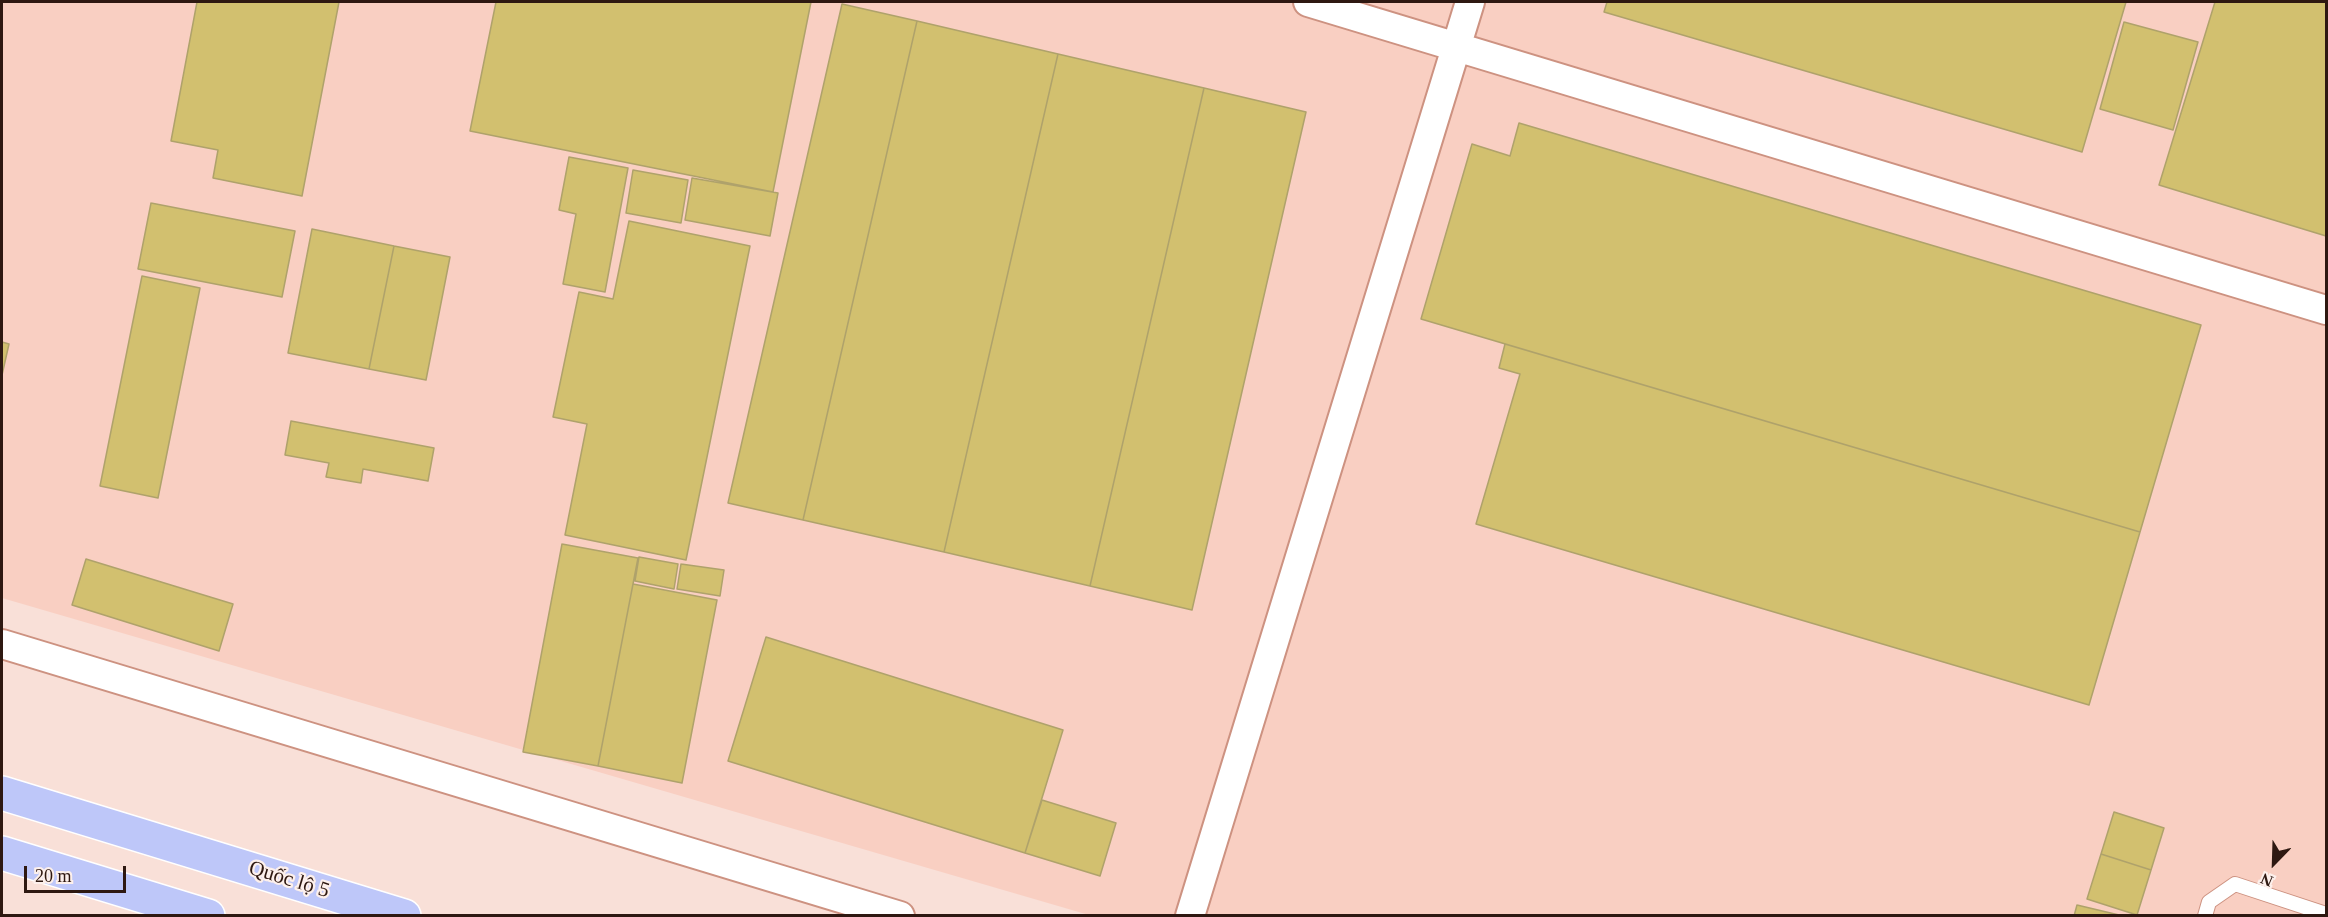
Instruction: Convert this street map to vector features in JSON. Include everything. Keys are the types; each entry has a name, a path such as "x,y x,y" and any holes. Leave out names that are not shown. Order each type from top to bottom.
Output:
{"highway":[{"name":"Quốc lộ 5","path":"2,793 404,915"},
{"path":"2,853 208,915"}],"street":[{"path":"1308,2 2326,310"},
{"path":"1190,915 1470,2"},
{"path":"2,644 900,915"}],"lane":[{"path":"2205,915 2209,902 2235,884 2326,914"}],"shaded area":[{"path":"2,2 2326,2 2326,915 1089,915 2,598"}],"building":[{"path":"197,2 339,2 302,196 213,178 218,150 171,141"},
{"path":"496,2 811,2 773,192 470,131"},
{"path":"1607,2 2126,2 2082,152 1604,12"},
{"path":"2215,2 2326,2 2326,236 2159,185"},
{"path":"842,4 917,21 803,520 728,503"},
{"path":"917,21 1058,54 944,552 803,520"},
{"path":"2124,22 2198,42 2173,130 2100,109"},
{"path":"1058,54 1204,88 1090,586 944,552"},
{"path":"1204,88 1306,112 1192,610 1090,586"},
{"path":"1519,123 2201,325 2140,532 1421,319 1472,144 1510,156"},
{"path":"569,157 628,168 605,292 563,284 576,214 559,210"},
{"path":"633,170 688,180 681,223 626,213"},
{"path":"692,178 778,193 770,236 685,220"},
{"path":"151,203 295,231 282,297 138,269"},
{"path":"629,221 750,246 686,560 565,535 587,424 553,417 579,292 613,299"},
{"path":"312,229 394,246 369,369 288,353"},
{"path":"394,246 450,257 426,380 369,369"},
{"path":"142,276 200,288 158,498 100,486"},
{"path":"2,342 9,344 2,375"},
{"path":"1505,344 2140,532 2089,705 1476,524 1520,374 1499,368"},
{"path":"291,421 434,448 428,481 363,469 361,483 326,477 329,463 285,455"},
{"path":"562,544 638,558 598,766 523,752"},
{"path":"639,557 678,564 674,589 635,581"},
{"path":"86,559 233,604 219,651 72,605"},
{"path":"681,564 724,570 720,596 677,589"},
{"path":"633,584 717,600 682,783 598,766"},
{"path":"766,637 1063,730 1025,853 728,761"},
{"path":"1042,800 1116,823 1100,876 1025,853"},
{"path":"2114,812 2164,828 2151,870 2101,854"},
{"path":"2101,854 2151,870 2137,915 2087,899"},
{"path":"2077,905 2119,915 2074,916"}]}
